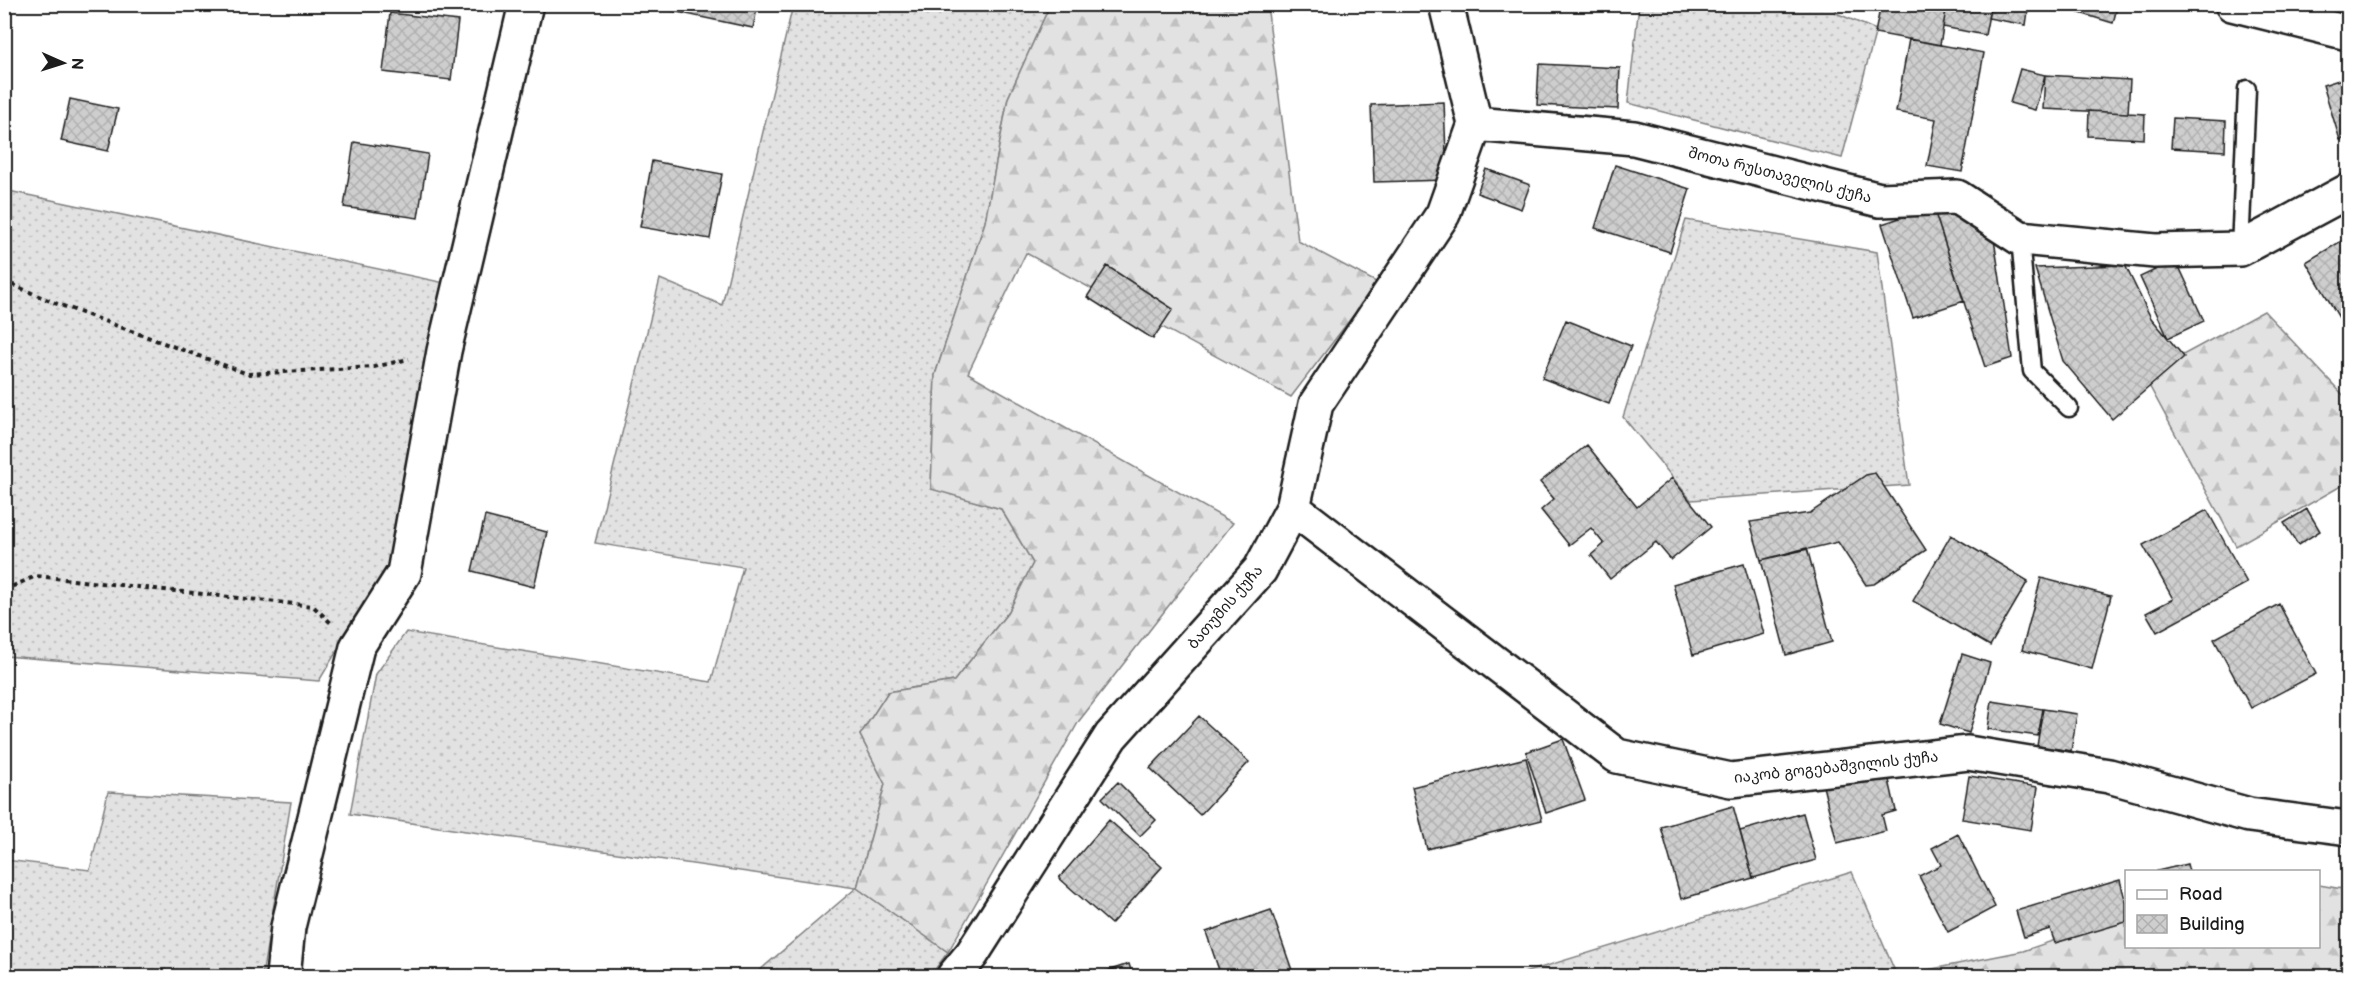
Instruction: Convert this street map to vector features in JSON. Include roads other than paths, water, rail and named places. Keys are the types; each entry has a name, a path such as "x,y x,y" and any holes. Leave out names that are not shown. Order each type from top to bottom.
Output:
{"street":[{"path":"283,976 288,927 357,647 404,573 444,351 526,4"},
{"path":"1446,4 1475,124"},
{"path":"2232,4 2349,33"},
{"name":"შოთა რუსთაველის ქუჩა","path":"1475,124 1635,138 1880,200 1957,197 2020,238 2155,251 2240,249 2349,191"},
{"name":"ბათუმის ქუჩა","path":"969,969 1111,736 1260,570 1293,508 1316,404 1443,214 1475,124"},
{"name":"იაკობ გოგებაშვილის ქუჩა","path":"1293,508 1617,756 1731,780 1968,753 2109,776 2249,815 2349,828"}],"lane":[{"path":"2240,249 2247,88"},
{"path":"2020,238 2031,371 2069,408"}]}
